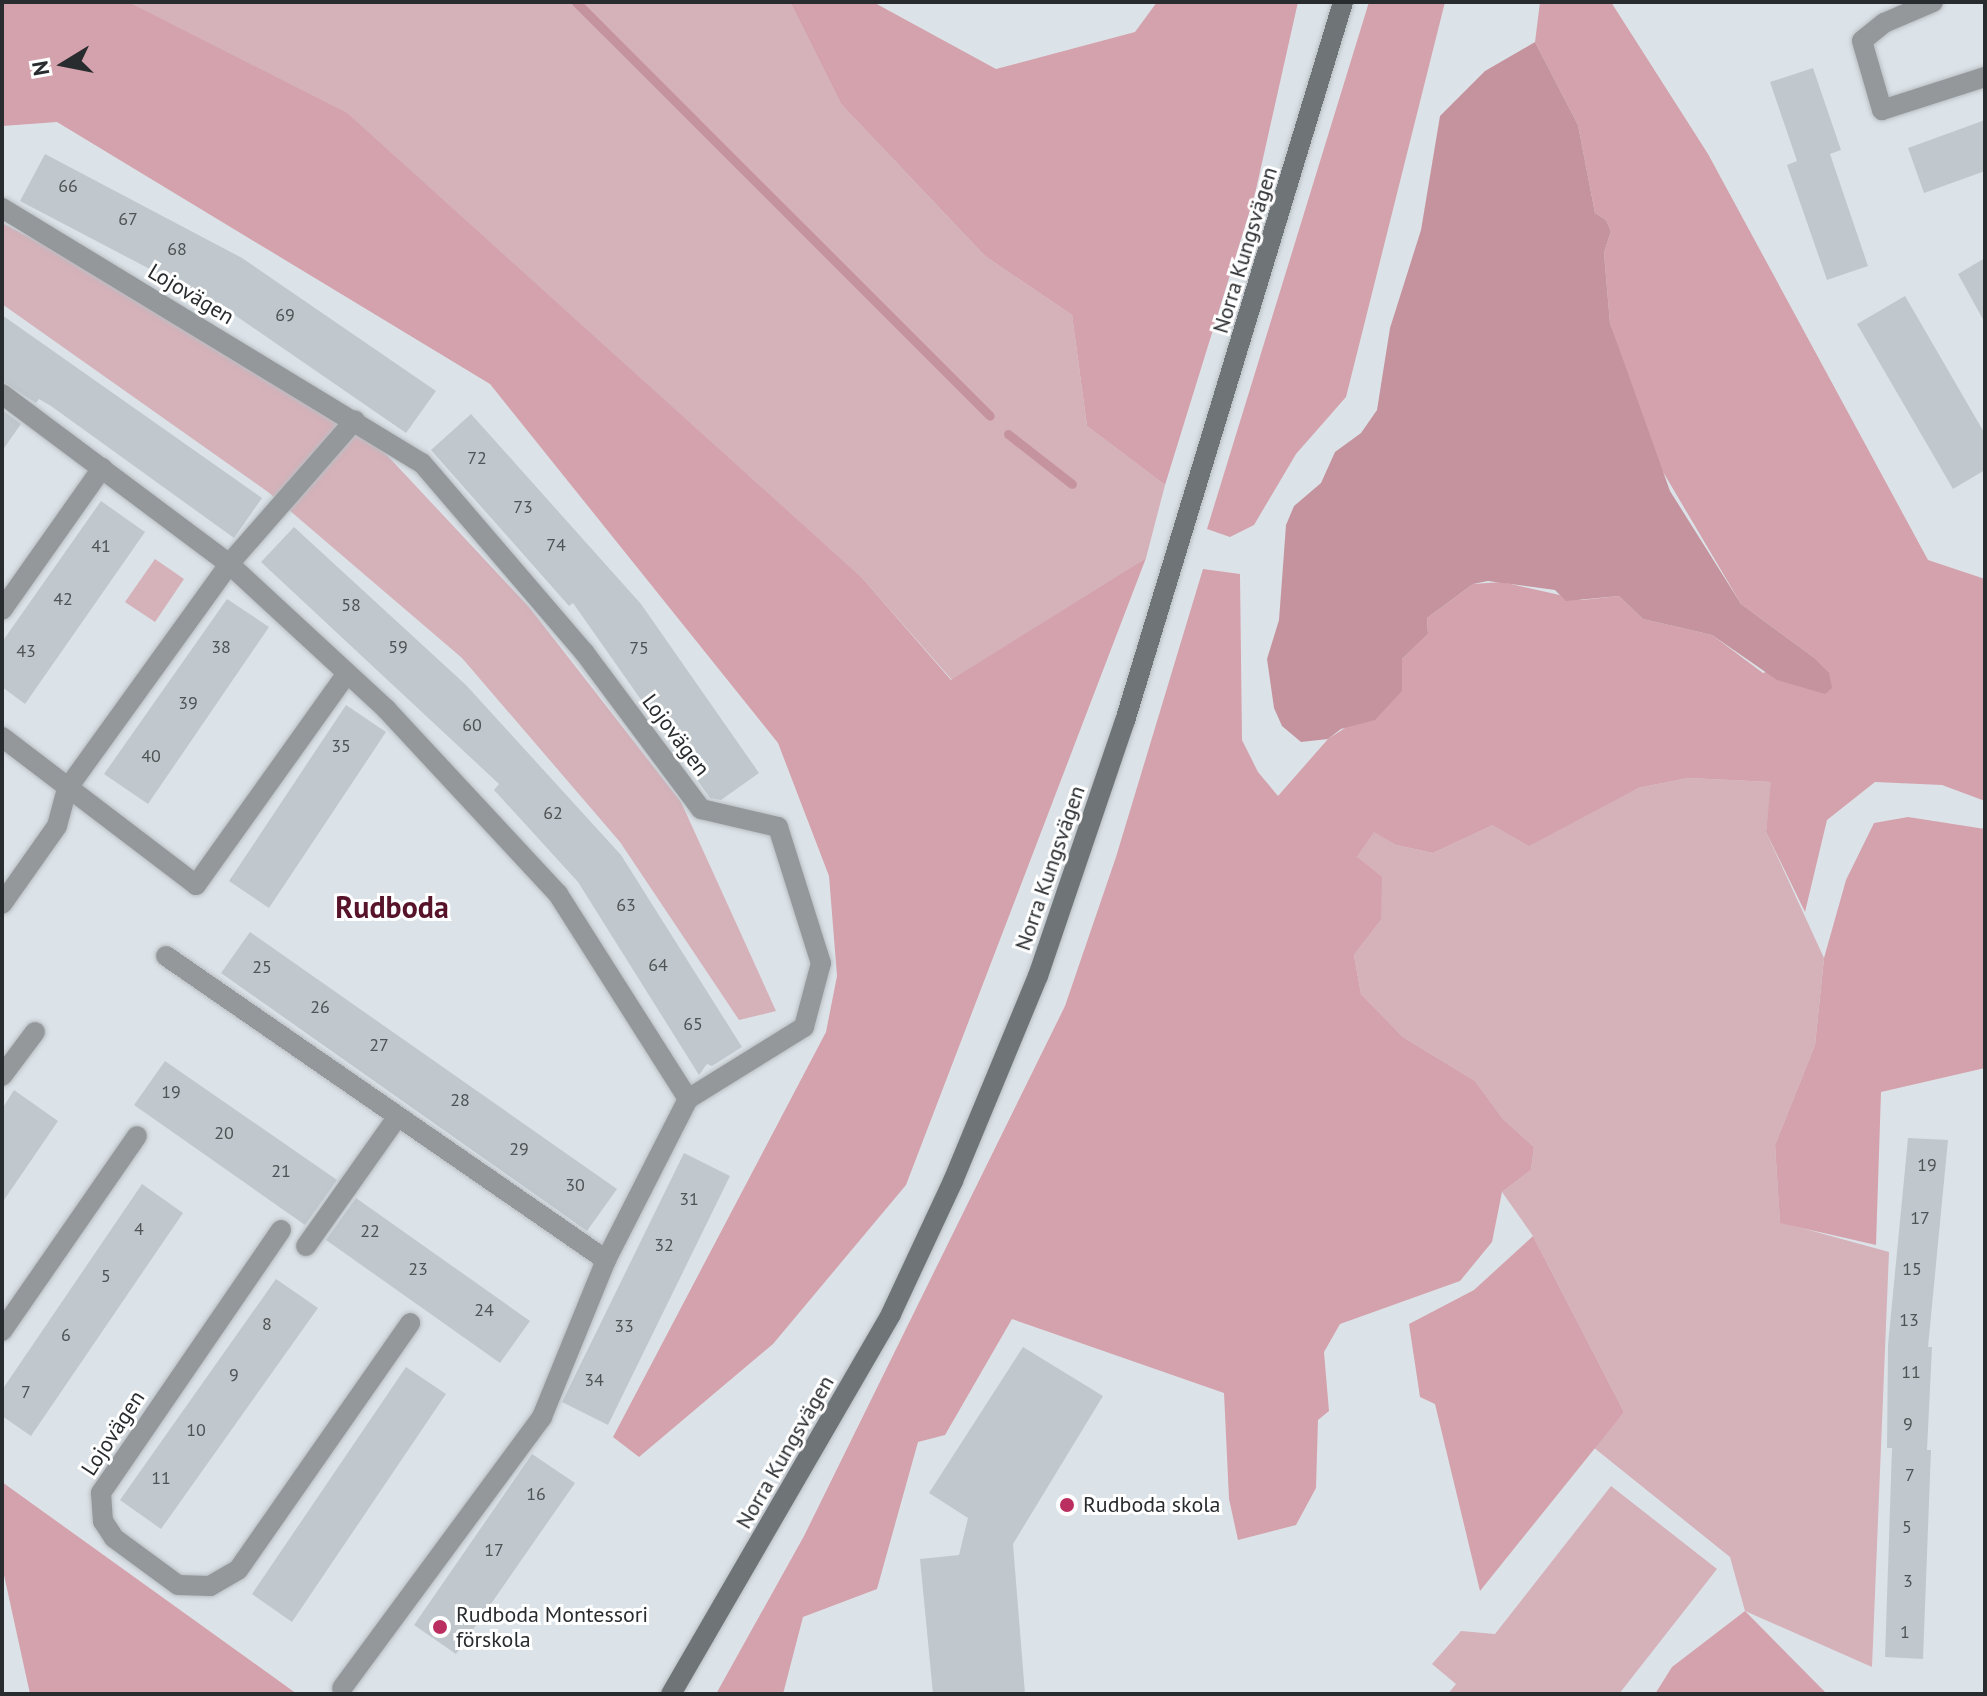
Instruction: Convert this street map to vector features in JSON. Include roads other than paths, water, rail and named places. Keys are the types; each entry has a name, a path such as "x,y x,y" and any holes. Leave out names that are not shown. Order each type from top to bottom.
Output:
{"main road":[{"name":"Norra Kungsvägen","path":"671,1694 891,1314 953,1181 1038,976 1168,583 1343,2"}],"street":[{"path":"1933,2 1884,23 1862,41 1882,110 1985,77"},
{"name":"Lojovägen","path":"2,208 422,463 584,652 701,809 778,827 821,963 804,1027 688,1099"},
{"path":"2,394 229,564 347,673 558,894 688,1099 606,1260 542,1417 342,1688"},
{"path":"2,904 57,826 67,789 229,564 355,420"},
{"path":"2,610 102,468"},
{"path":"2,737 196,885 347,673"},
{"path":"166,956 396,1119 606,1260"},
{"path":"2,1076 35,1032"},
{"path":"306,1246 396,1119"},
{"path":"2,1331 137,1136"},
{"name":"Lojovägen","path":"281,1230 101,1493 103,1521 114,1538 178,1585 210,1586 238,1570 410,1323"}],"waterway":[{"path":"576,2 990,416"},
{"path":"1008,434 1072,484"}],"place":[{"name":"Rudboda skola","path":"1067,1505"},
{"name":"Rudboda Montessori förskola","path":"440,1627"}],"district":[{"name":"Rudboda","path":"392,907"}]}
